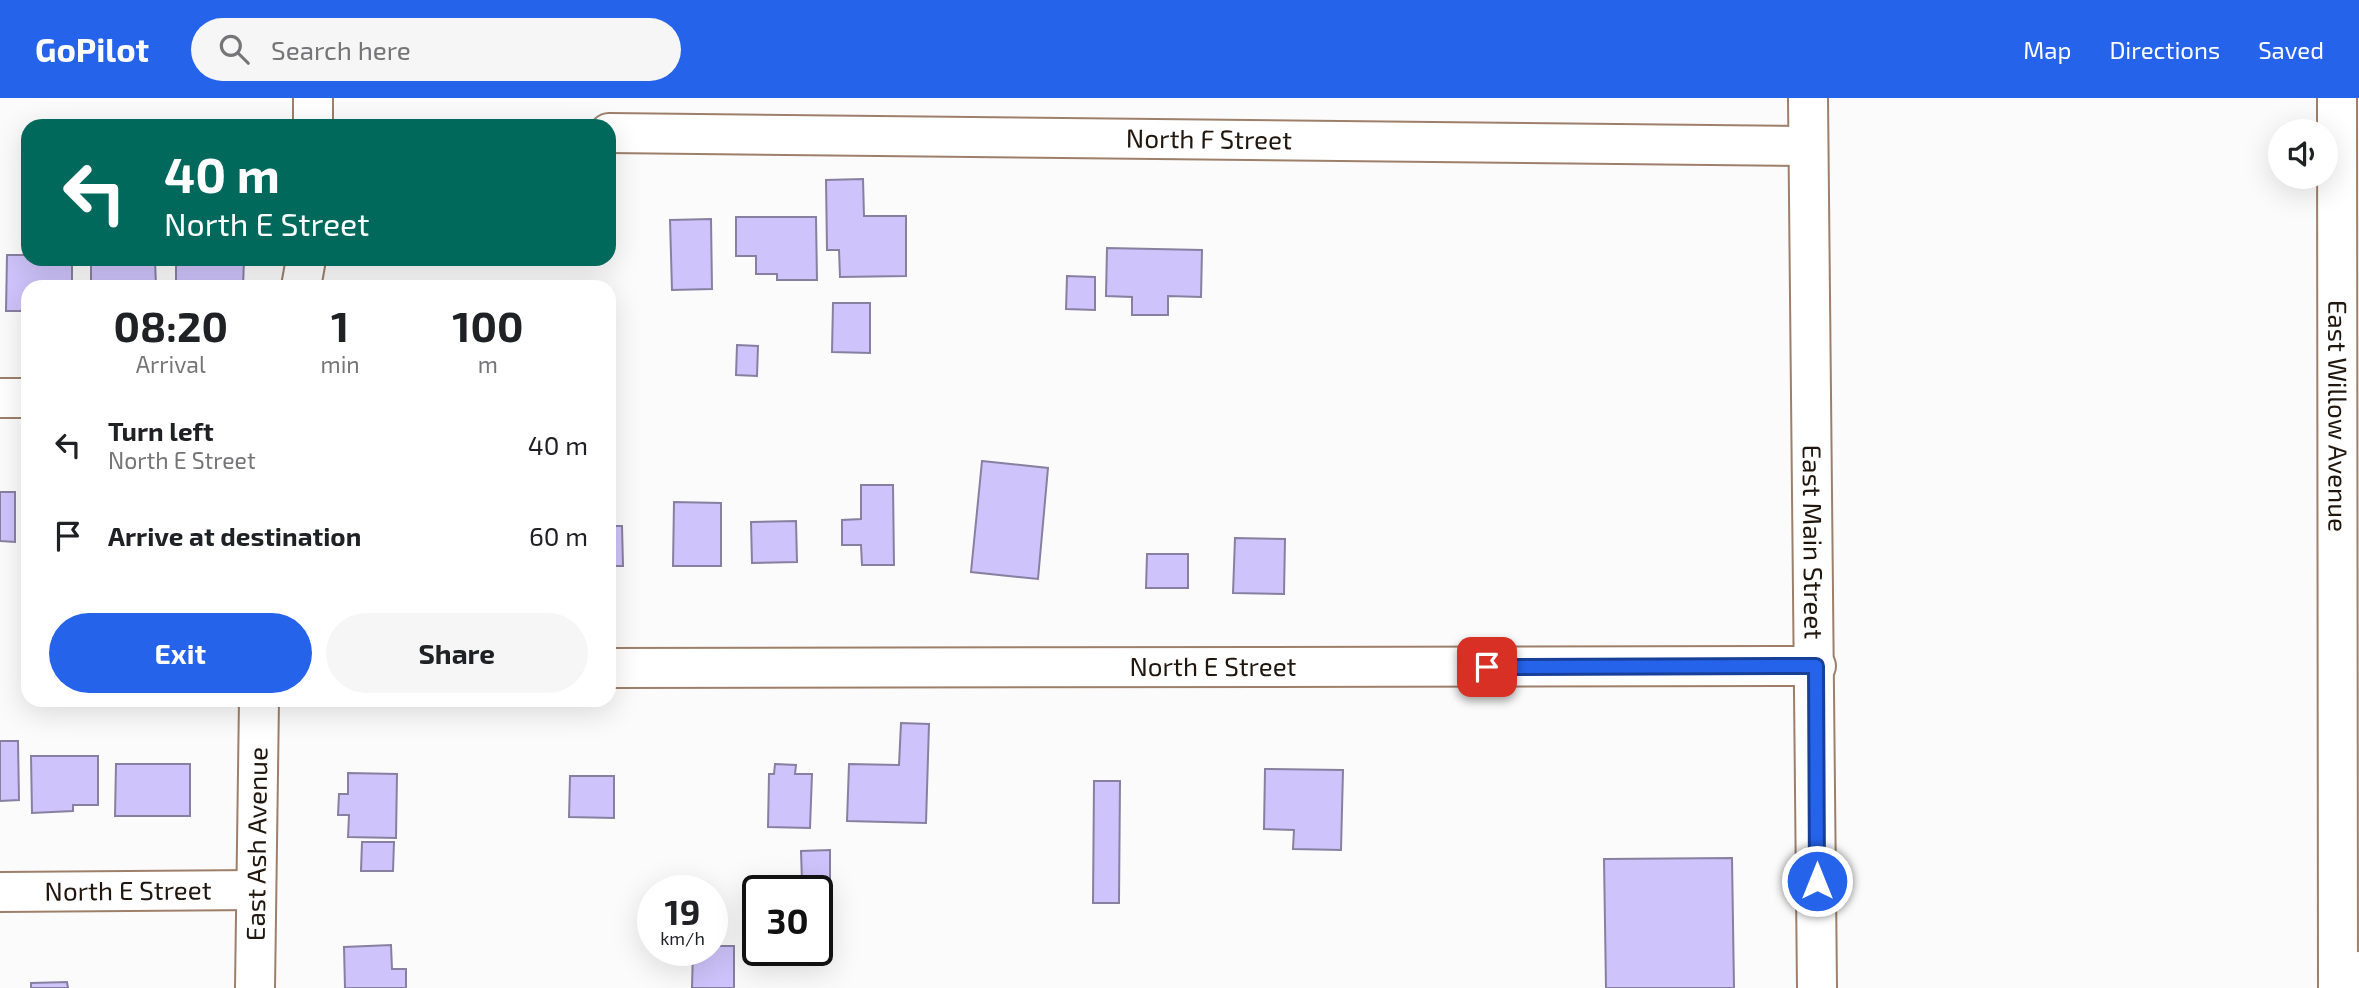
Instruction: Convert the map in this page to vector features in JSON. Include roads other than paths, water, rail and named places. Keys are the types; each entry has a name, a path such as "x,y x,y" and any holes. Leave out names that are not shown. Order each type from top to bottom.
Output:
{"street":[{"path":"313,98 313,119"},
{"name":"East Main Street","path":"1808,98 1816,666 1817,988"},
{"name":"East Willow Avenue","path":"2337,98 2340,988"},
{"name":"North F Street","path":"616,133 1808,146"},
{"path":"0,398 21,398"},
{"name":"North E Street","path":"616,668 1816,666"},
{"name":"East Ash Avenue","path":"255,988 259,707"},
{"name":"North E Street","path":"0,892 256,890"},
{"path":"2340,988 2359,971"}]}
